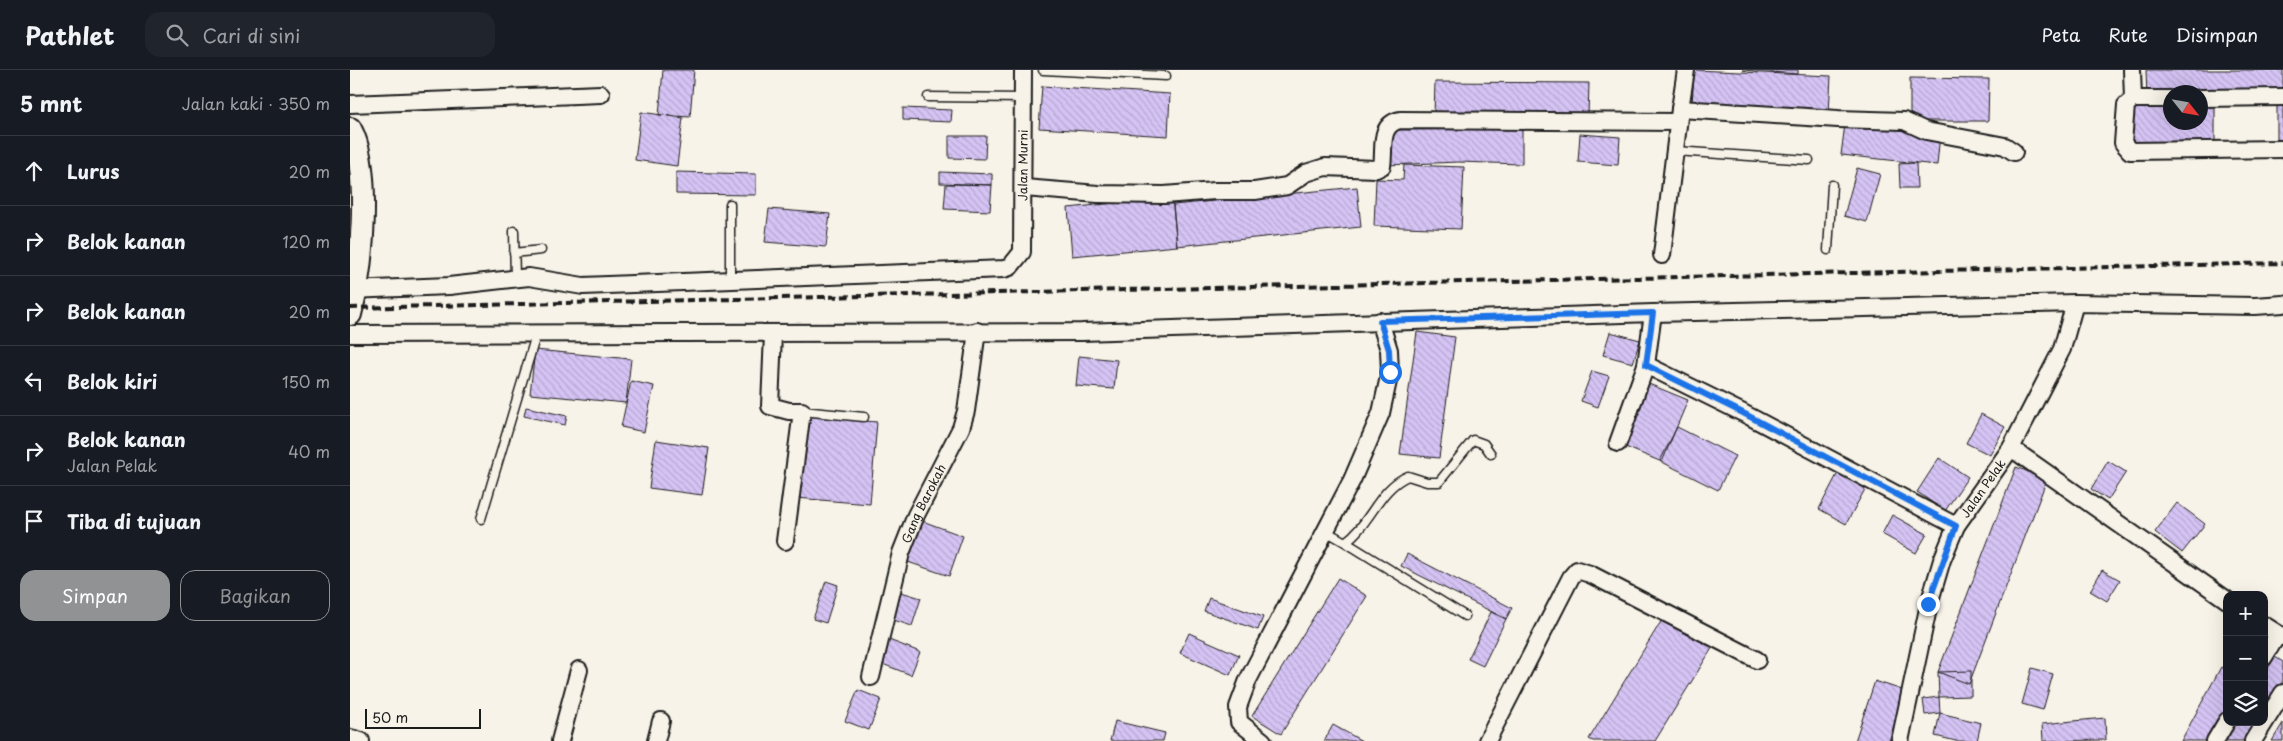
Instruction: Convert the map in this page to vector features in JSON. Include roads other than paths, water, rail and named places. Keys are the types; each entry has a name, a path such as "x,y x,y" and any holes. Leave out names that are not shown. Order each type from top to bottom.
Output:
{"main road":[{"path":"350,129 360,155 362,187 360,254 352,289 350,314"}],"street":[{"name":"Jalan Murni","path":"731,274 1004,270 1022,252 1024,188 1023,70"},
{"path":"1662,255 1686,70"},
{"path":"2132,70 2132,99"},
{"path":"350,104 601,94"},
{"path":"2208,98 2283,97"},
{"path":"2163,98 2132,99 2126,105 2123,143 2130,151 2283,149"},
{"path":"1024,188 1098,194 1164,195 1216,191 1272,190 1287,186 1306,173 1325,168 1376,169 1382,166 1386,128 1391,122 1400,120 1679,116 1904,121 1926,131 2005,146 2014,152"},
{"path":"352,289 449,286 514,275 583,286 731,274"},
{"path":"350,334 536,335 977,331 1082,332 1653,313 2075,303 2235,306 2283,304"},
{"name":"Jalan Pelak","path":"1900,741 1928,604 1956,526 2011,448 2062,349 2075,303"},
{"path":"1618,443 1646,365 1653,313"},
{"path":"1263,741 1239,722 1238,707 1251,673 1324,530 1352,480 1381,413 1390,372 1389,350 1380,321"},
{"name":"Gang Barokah","path":"871,677 901,553 916,514 961,428 966,411 977,331"},
{"path":"773,334 770,406 789,411 802,411 785,541"},
{"path":"1646,365 1743,413 1956,526"},
{"path":"2011,448 2223,597"},
{"path":"1487,741 1571,577 1577,570 1590,574 1757,660"},
{"path":"2268,627 2281,635 2268,652"},
{"path":"560,741 578,670"},
{"path":"2253,741 2283,693"},
{"path":"656,741 660,720"},
{"path":"2215,741 2224,726"},
{"path":"350,738 361,741"}],"lane":[{"path":"1043,70 1166,76"},
{"path":"928,97 1023,98"},
{"path":"1675,151 1809,160"},
{"path":"1828,247 1832,186"},
{"path":"730,204 731,274"},
{"path":"514,231 514,275"},
{"path":"514,257 541,250"},
{"path":"481,519 536,335"},
{"path":"802,411 864,417"},
{"path":"1345,542 1360,531 1379,502 1402,479 1408,476 1427,482 1439,482 1474,440 1484,444 1491,454"},
{"path":"1324,530 1465,616"}],"railway":[{"path":"350,308 2283,263"}]}
